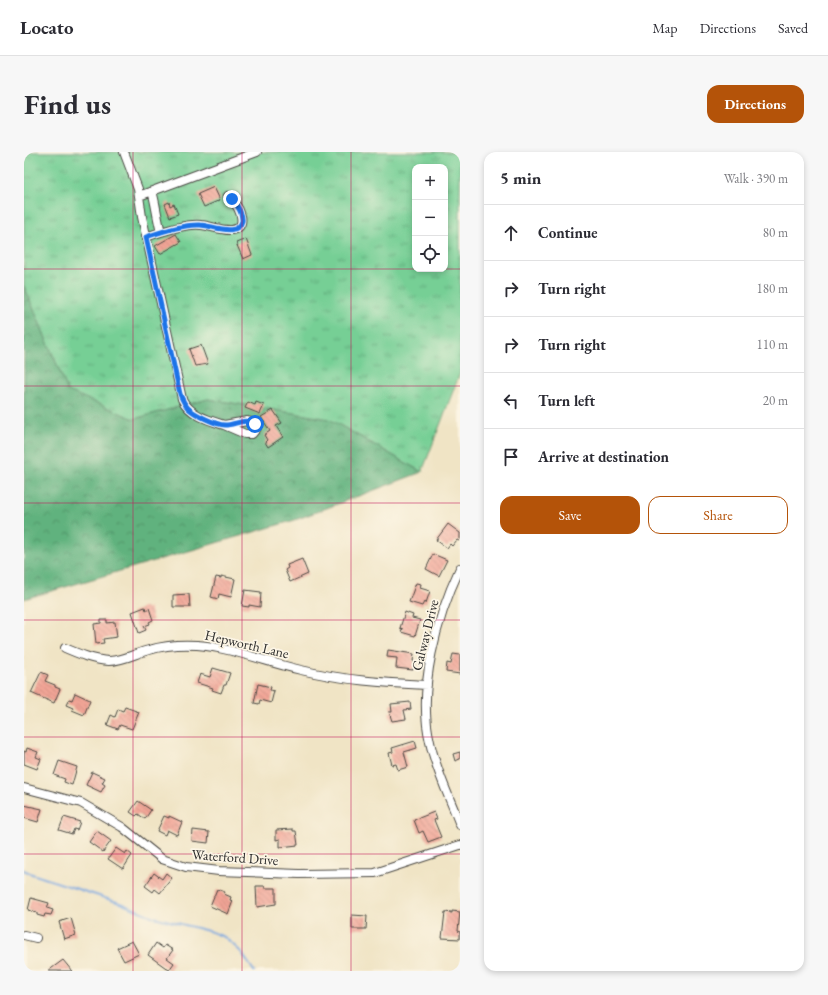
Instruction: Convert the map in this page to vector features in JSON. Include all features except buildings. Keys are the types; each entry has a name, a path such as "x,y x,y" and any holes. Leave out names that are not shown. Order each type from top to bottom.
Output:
{"street":[{"path":"124,152 136,182 146,237 182,399 187,408 191,411 206,419 224,425"},
{"path":"139,196 257,152"},
{"path":"152,191 155,199 157,218 161,232"},
{"path":"146,237 161,232 200,225 224,230 233,230 240,226 242,220 237,205 228,196"},
{"name":"Galway Drive","path":"460,568 451,587 433,645 428,672 426,704 430,742 440,775 460,825"},
{"name":"Hepworth Lane","path":"65,648 92,658 109,661 124,659 172,644 198,645 236,652 300,670 337,678 378,683 427,685"},
{"name":"Waterford Drive","path":"24,788 80,803 122,827 162,859 186,868 219,871 299,874 375,873 460,845"},
{"path":"24,935 36,938"}],"green space":[{"path":"24,152 460,152 460,373 422,472 329,419 208,399 134,419 68,391 24,286"},
{"path":"24,286 68,391 134,419 208,399 329,419 422,472 295,520 24,599"}],"waterway":[{"path":"24,870 120,903 154,917 212,932 226,938 241,952 254,971"}],"route":[{"path":"232,199 237,205 242,220 240,226 233,230 224,230 200,225 173,229 146,237 180,394 184,404 187,408 198,415 224,425 247,421 255,424"}]}
